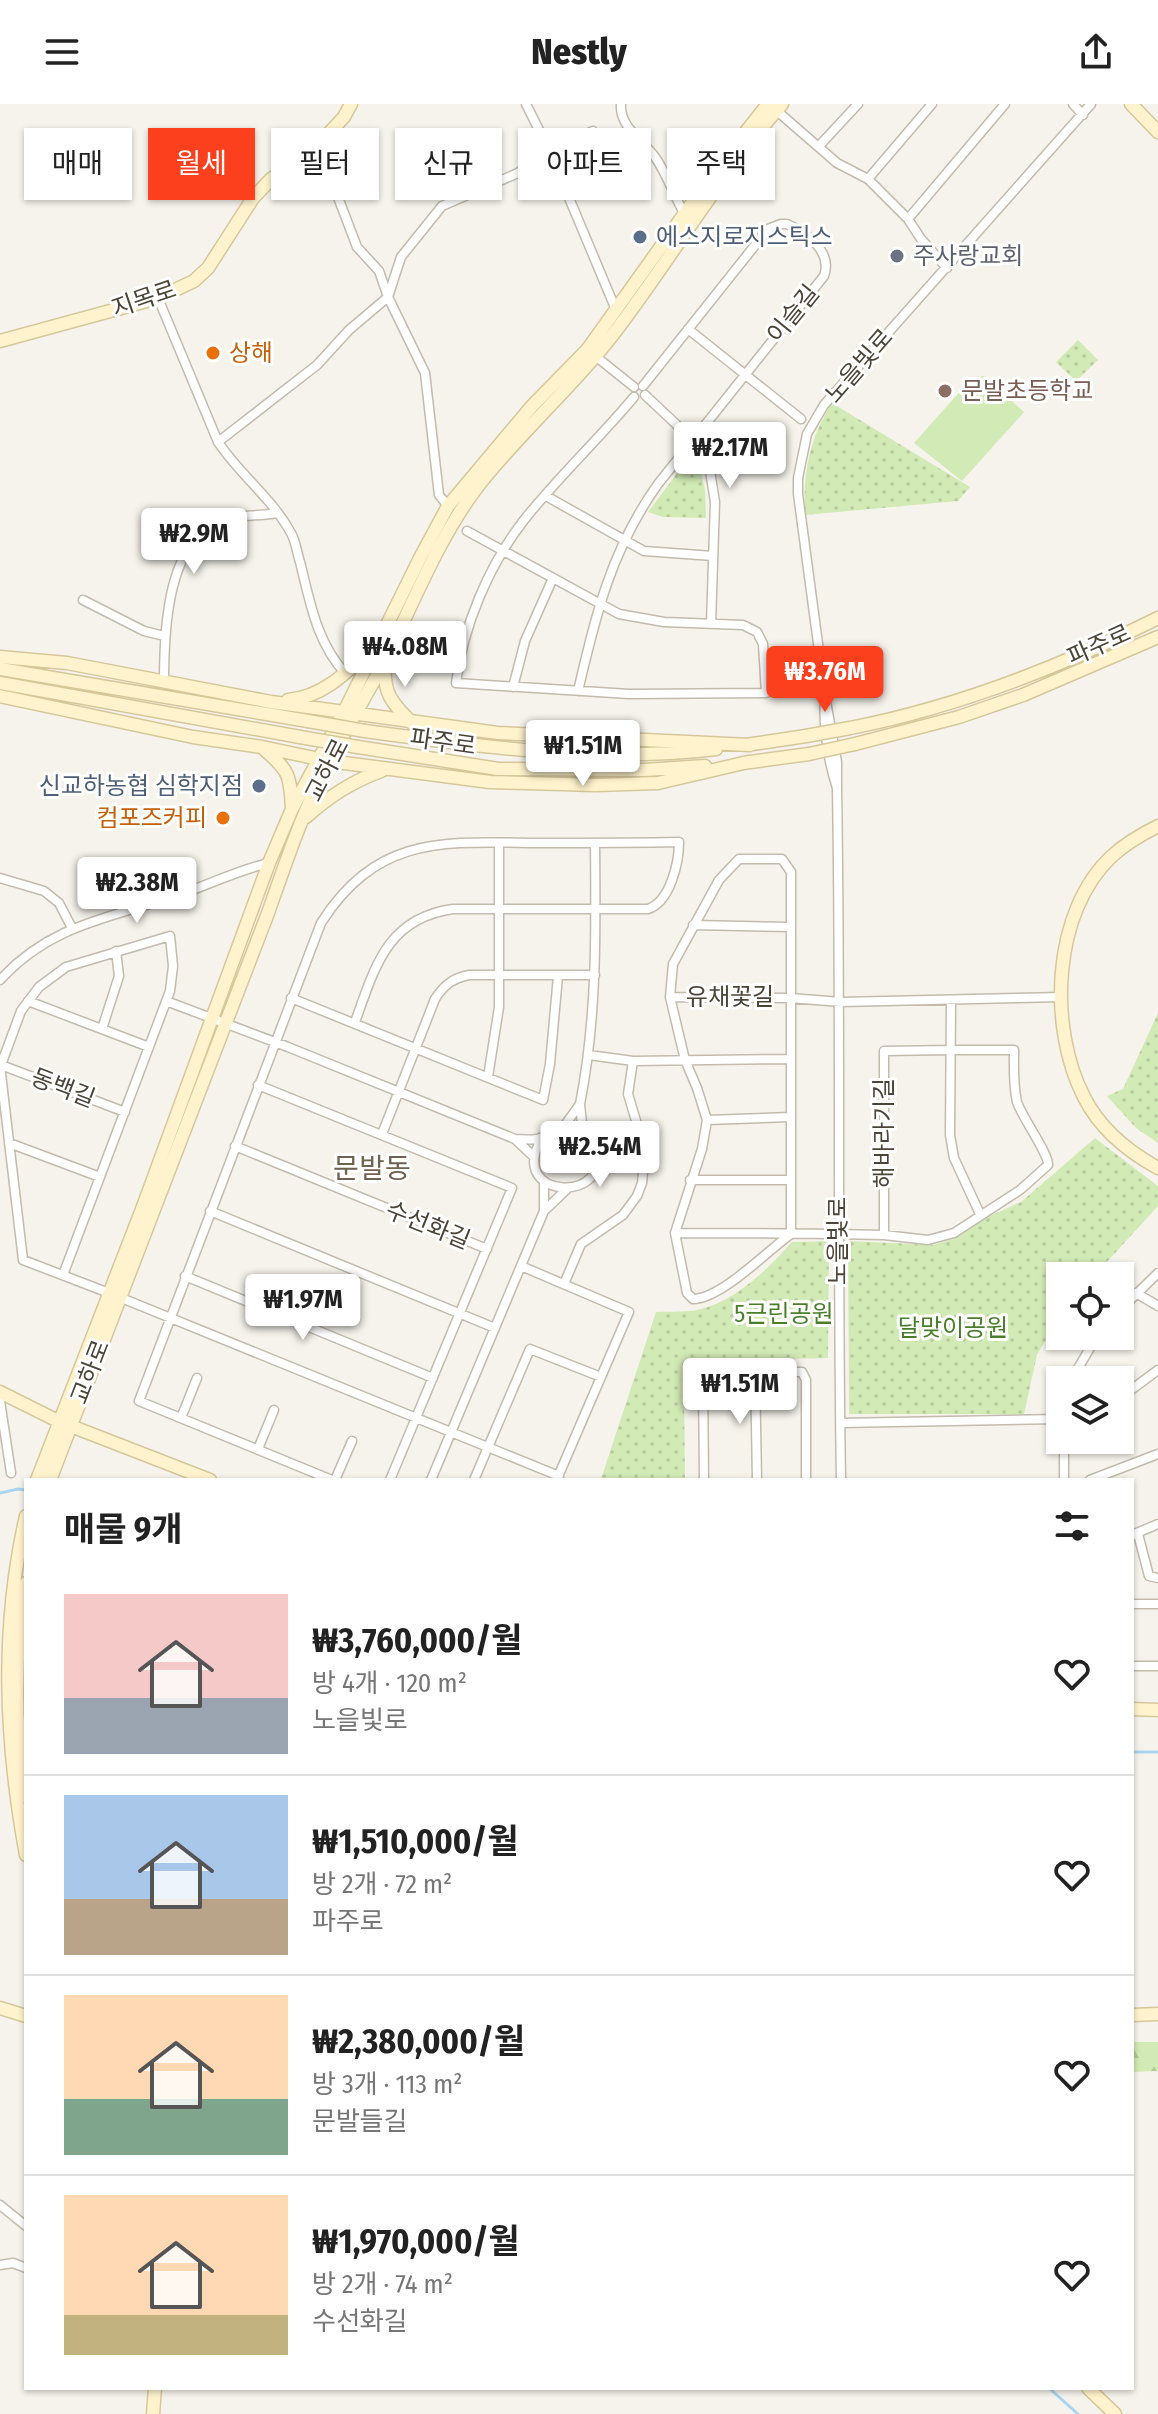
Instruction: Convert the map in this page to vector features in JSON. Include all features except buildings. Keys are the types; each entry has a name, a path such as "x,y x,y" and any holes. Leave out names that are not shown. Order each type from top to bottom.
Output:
{"street":[{"name":"지목로","path":"334,128 351,104"},
{"path":"526,104 538,128"},
{"path":"621,104 620,114 655,158 685,215"},
{"path":"819,146 858,104"},
{"path":"868,179 932,104"},
{"path":"908,219 1005,104"},
{"path":"1073,104 1083,115"},
{"name":"노을빛로","path":"841,1478 837,1234 841,1002 837,788 827,749 825,696 798,478 807,434 824,405 1091,104"},
{"path":"1131,104 1158,132"},
{"path":"776,106 837,163 868,179 908,219 947,268"},
{"name":"교하로","path":"351,713 380,640 448,506 564,371 591,354 616,310 685,215 776,106"},
{"name":"교하로","path":"219,1022 269,863 292,809 385,659 447,535 471,496 504,455 636,304 776,106"},
{"path":"218,442 317,365 349,330 388,297 401,257 442,206 518,173"},
{"name":"지목로","path":"0,341 158,298 183,287 208,268 253,198 271,179"},
{"path":"339,200 357,247 379,271 388,297 425,373 439,495 448,506"},
{"path":"570,200 616,310"},
{"name":"이슬길","path":"467,531 503,551 553,578 598,603 619,614 647,621 751,627 761,637 766,693 657,694 578,691 456,683 473,615 503,551 526,519 639,391 768,229 781,224 793,226 821,249 826,269 647,499 622,541 598,603 578,691"},
{"path":"158,298 218,442 264,494 292,535 318,630 332,659 346,674"},
{"path":"688,329 801,419"},
{"path":"591,354 639,391 693,440 706,459 714,487 711,624"},
{"path":"546,496 622,541 655,553 713,556"},
{"path":"164,682 164,636 172,589 186,553 206,529 228,518 277,513"},
{"path":"513,687 528,632 553,578"},
{"path":"83,600 144,631 164,636"},
{"name":"파주로","path":"0,669 365,731 491,749 645,754 750,745 806,736 942,706 1010,683 1158,618"},
{"name":"파주로","path":"0,683 498,769 644,770 748,762 855,744 959,717 1023,695 1158,637"},
{"path":"271,702 300,699 332,684 380,640"},
{"path":"0,657 67,663 271,702 412,723 539,736 750,745"},
{"path":"385,659 384,676 389,699 412,723"},
{"path":"0,696 193,737 323,760 490,782 658,783 748,762"},
{"path":"262,747 285,767 290,782 292,809"},
{"name":"교하로","path":"44,1476 323,760"},
{"path":"301,822 352,781 386,769"},
{"path":"1158,826 1112,856 1081,898 1066,946 1061,997 1064,1035 1075,1077 1085,1100 1111,1136 1158,1168"},
{"path":"329,1478 139,1401 321,923 339,898 362,876 398,854 417,847 455,842 679,842 676,872 654,907 648,909 499,909 440,911 427,915 403,929 379,958 355,1022"},
{"path":"488,1077 497,1027 499,843"},
{"path":"583,1134 580,1104 589,1055 595,975 595,843"},
{"name":"유채꽃길","path":"707,1120 685,1060 670,997 673,964 719,880 739,859 782,859 791,872 791,1234"},
{"path":"0,980 31,950 72,928 269,863"},
{"path":"0,878 44,891 59,903 72,928"},
{"path":"693,925 791,927"},
{"name":"동백길","path":"63,1275 166,1001 173,966 170,936 66,967 39,987 21,1011 1,1065 23,1260 114,1295"},
{"path":"102,1029 119,976 116,951"},
{"path":"382,1134 435,999 446,985 459,977 595,975"},
{"path":"291,998 543,1100 552,1050 558,976"},
{"name":"유채꽃길","path":"670,997 790,998 841,1002"},
{"path":"841,1002 1061,997"},
{"path":"28,1001 149,1047"},
{"path":"166,1001 515,1139 534,1157"},
{"path":"951,1001 950,1135 954,1158 980,1214"},
{"name":"해바라기길","path":"837,1234 928,1240 954,1233 1020,1190 1048,1165 1049,1161 1035,1140 1016,1099 1014,1050 884,1051 884,1235"},
{"path":"589,1055 633,1061 790,1059"},
{"path":"564,1284 581,1244 623,1215 642,1183 643,1135 629,1105 628,1094 633,1061"},
{"name":"동백길","path":"1,1065 125,1112"},
{"name":"수선화길","path":"258,1085 512,1188 391,1478"},
{"path":"563,1128 580,1104"},
{"path":"790,1117 707,1120 702,1149 675,1233 687,1293 693,1299 700,1299 724,1287 791,1234"},
{"path":"563,1128 583,1134 594,1147 594,1168 583,1184 567,1189 555,1188 544,1181 535,1167 534,1157 542,1138 563,1128"},
{"path":"515,1139 542,1138"},
{"path":"9,1143 100,1177"},
{"name":"수선화길","path":"235,1146 487,1249"},
{"path":"690,1180 791,1180"},
{"path":"432,1478 544,1211 544,1181"},
{"path":"544,1211 567,1189"},
{"path":"210,1211 495,1328"},
{"path":"675,1233 837,1234"},
{"path":"114,1295 558,1478 629,1312 521,1266"},
{"path":"1158,1273 1136,1293 1158,1306"},
{"path":"185,1276 433,1378"},
{"path":"475,1478 530,1349 601,1377"},
{"path":"1134,1388 1158,1370"},
{"path":"704,1478 703,1380 712,1372 802,1372 806,1380 806,1478"},
{"path":"755,1372 757,1478"},
{"path":"181,1418 197,1378"},
{"path":"0,1392 64,1422 205,1478"},
{"path":"0,1401 11,1473"},
{"path":"258,1449 274,1410"},
{"path":"840,1423 1046,1419"},
{"path":"335,1478 352,1441"},
{"path":"1064,1454 1064,1478"},
{"path":"1095,1478 1158,1454"},
{"path":"1158,1524 1135,1534 1149,1576 1158,1578"},
{"path":"24,1528 10,1613 7,1661 12,1778 24,1844"},
{"path":"1134,1604 1158,1604"},
{"path":"24,1605 19,1661 19,1721 24,1775"},
{"path":"1134,1666 1158,1666"},
{"path":"1134,1709 1158,1710"},
{"path":"0,2008 24,2015"},
{"path":"1134,2015 1158,2014"},
{"path":"0,2205 24,2224"},
{"path":"0,2265 13,2263 24,2267"},
{"path":"153,2414 155,2390"},
{"path":"1090,2390 1115,2414"}],"green space":[{"path":"1078,340 1098,360 1076,381 1056,362"},
{"path":"984,376 1024,412 962,481 914,443 972,378"},
{"path":"832,403 970,487 958,501 805,515 809,457"},
{"path":"684,464 699,466 705,489 706,518 663,517 648,512"},
{"path":"1158,1013 1158,1143 1136,1128 1107,1096 1123,1089"},
{"name":"달맞이공원","path":"1095,1138 1158,1186 1158,1206 1107,1262 1046,1262 1046,1340 1037,1355 1024,1414 849,1414 848,1241 933,1245 953,1239 983,1219 1021,1202"},
{"name":"5근린공원","path":"829,1241 828,1358 697,1361 684,1381 685,1478 601,1478 656,1312 701,1309 727,1299 773,1263 792,1242"},
{"path":"1134,2042 1158,2042 1158,2071 1134,2072"}],"waterway":[{"path":"0,1493 24,1490"},
{"path":"1134,1752 1158,1752"},
{"path":"1051,2390 1078,2414"}],"place":[{"name":"에스지로지스틱스","path":"640,237"},
{"name":"주사랑교회","path":"897,256"},
{"name":"상해","path":"213,353"},
{"name":"문발초등학교","path":"945,391"},
{"name":"신교하농협 심학지점","path":"259,786"},
{"name":"컴포즈커피","path":"223,818"}],"district":[{"name":"문발동","path":"372,1168"}]}
